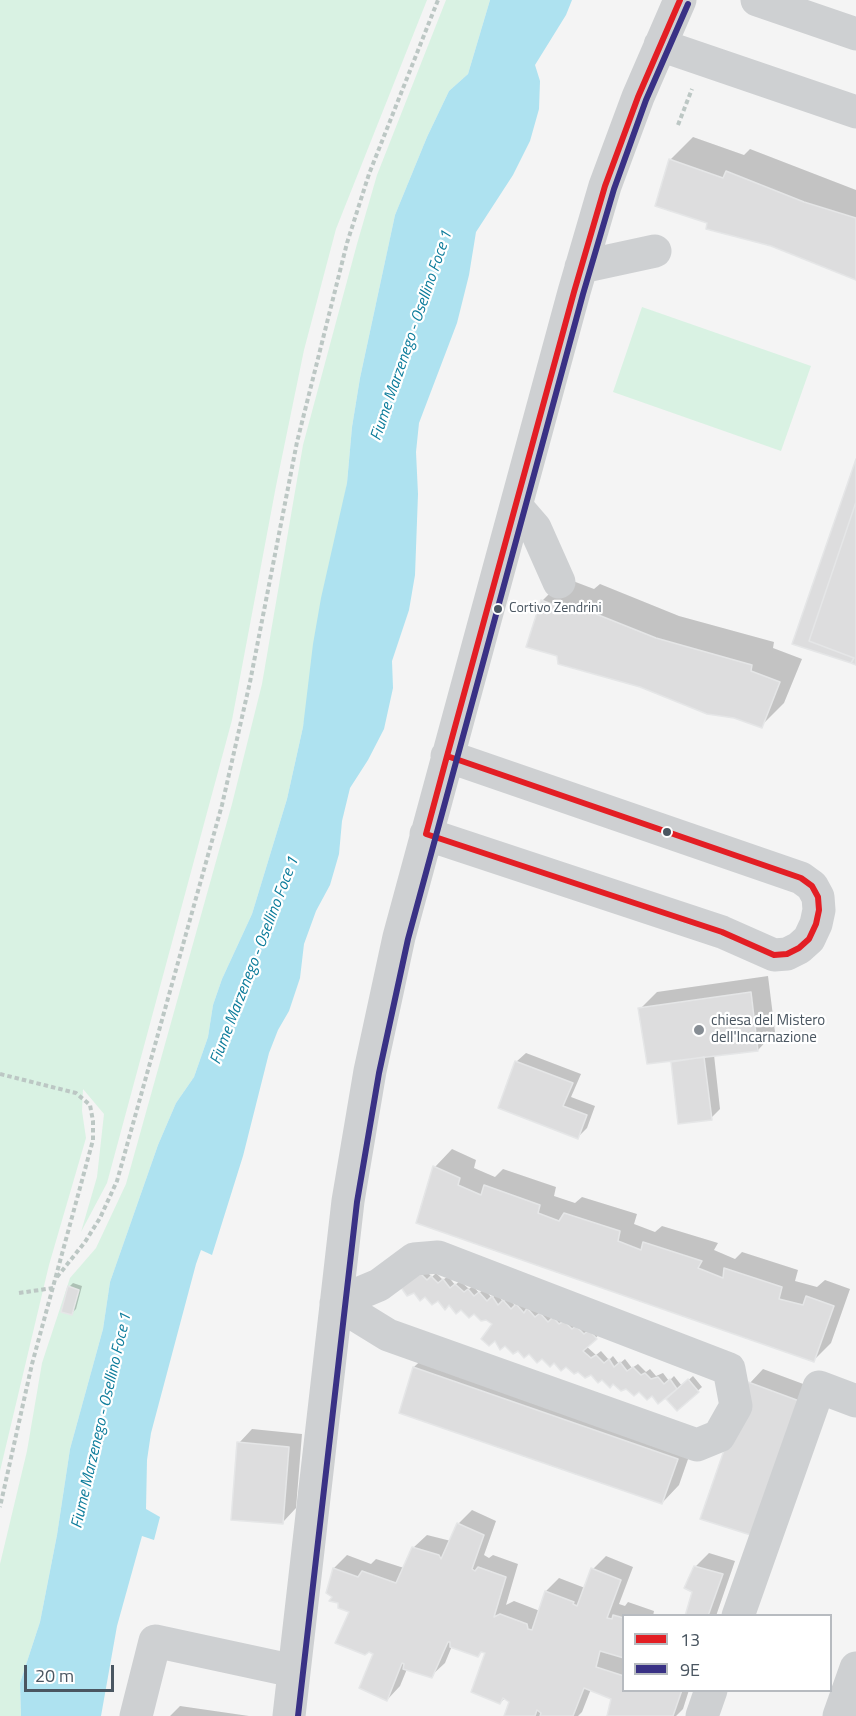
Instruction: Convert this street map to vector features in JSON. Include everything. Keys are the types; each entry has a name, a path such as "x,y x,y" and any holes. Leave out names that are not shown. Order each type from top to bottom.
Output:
{"street":[{"path":"289,1716 348,1202 370,1071 399,936 605,186 638,97 680,0"},
{"path":"757,0 856,34"},
{"path":"660,45 856,112"},
{"path":"581,267 655,250"},
{"path":"516,506 535,528 559,582"},
{"path":"426,834 722,932 774,955 787,954 799,948 809,939 816,924 819,910 818,897 812,886 801,878 447,756"},
{"path":"438,1257 729,1369 736,1406 719,1436 697,1445 388,1335 336,1303 378,1285 414,1259 438,1257"},
{"path":"739,1614 819,1388 856,1401"},
{"path":"856,1410 853,1419 856,1425"},
{"path":"136,1716 155,1641 294,1671"},
{"path":"839,1716 856,1668"},
{"path":"702,1716 710,1692"}],"path":[{"path":"57,1277 85,1242 100,1218 117,1181 222,806 250,682 297,441 347,243 369,174 438,0"},
{"path":"678,125 693,83"},
{"path":"0,1074 76,1093 90,1105 93,1121 93,1140 32,1364 0,1507"},
{"path":"19,1293 53,1288"}],"green space":[{"path":"0,0 427,0 336,229 304,350 232,720 107,1183 81,1232 97,1177 104,1114 83,1089 82,1111 86,1138 49,1265 0,1471"},
{"path":"446,0 490,0 468,74 449,91 427,137 395,215 360,378 352,427 347,483 303,727 287,799 252,914 222,979 213,1005 208,1037 194,1077 176,1103 158,1145 110,1282 103,1329 70,1449 57,1535 40,1622 20,1683 21,1716 0,1716 0,1564 27,1451 42,1363 70,1278 96,1248 126,1184 232,804 262,684 303,445 357,244 377,175"},
{"path":"642,307 811,366 781,451 613,392"}],"water":[{"name":"Fiume Marzenego - Osellino Foce 1","path":"490,0 572,0 566,15 535,65 540,81 539,109 530,141 513,175 476,232 469,275 457,323 419,423 416,452 418,494 415,575 409,610 392,661 393,688 384,729 350,788 342,821 339,854 330,885 316,911 304,944 300,978 289,1011 269,1053 243,1156 212,1255 201,1250 196,1264 151,1433 147,1460 146,1509 160,1517 154,1540 142,1536 117,1626 101,1716 21,1716 20,1683 40,1622 57,1535 70,1449 103,1329 110,1282 158,1145 176,1103 194,1077 208,1037 213,1005 222,979 252,914 287,799 303,727 321,598 347,483 352,427 360,378 395,215 427,137 449,91 468,74"}],"building":[{"path":"669,159 723,178 726,171 804,202 856,218 856,280 771,246 706,229 707,223 655,206"},
{"path":"856,459 856,502 809,641 854,658 851,663 792,644"},
{"path":"856,502 856,665 851,663 854,658 809,641"},
{"path":"541,600 572,612 576,606 656,638 752,665 751,671 780,682 762,728 734,718 707,714 640,687 558,664 557,656 526,647"},
{"name":"chiesa del Mistero dell'Incarnazione","path":"751,992 758,1051 647,1064 638,1008"},
{"path":"704,1057 712,1120 678,1124 671,1062"},
{"path":"515,1061 573,1083 563,1106 587,1115 578,1139 498,1108"},
{"path":"433,1166 460,1178 458,1185 481,1195 484,1185 540,1205 538,1213 559,1221 564,1213 620,1231 618,1241 641,1250 643,1242 702,1261 698,1268 723,1278 724,1268 782,1287 779,1299 803,1305 806,1296 834,1306 814,1362 416,1223"},
{"path":"419,1272 427,1280 431,1276 438,1283 443,1279 450,1288 455,1284 464,1292 468,1289 474,1296 479,1292 487,1301 492,1296 498,1305 503,1300 511,1309 516,1304 524,1313 527,1308 535,1317 540,1313 548,1322 553,1317 559,1324 564,1321 572,1329 576,1326 584,1334 589,1330 597,1339 583,1351 591,1358 596,1355 604,1363 609,1359 614,1367 620,1362 627,1371 633,1367 641,1375 645,1373 651,1379 658,1377 664,1384 670,1379 677,1389 658,1404 652,1396 647,1400 639,1392 634,1396 626,1389 621,1391 613,1384 610,1388 602,1380 598,1383 591,1375 585,1378 578,1372 574,1374 566,1367 561,1371 554,1363 550,1367 542,1359 537,1363 529,1354 524,1358 518,1351 513,1354 505,1346 500,1350 495,1341 489,1346 481,1339 492,1324 486,1320 481,1321 474,1314 469,1318 461,1310 456,1314 449,1305 445,1310 438,1301 432,1305 425,1297 420,1301 414,1293 407,1296 400,1286"},
{"path":"68,1286 79,1290 72,1315 61,1312"},
{"path":"413,1367 678,1459 662,1504 399,1413"},
{"path":"688,1379 699,1392 677,1411 666,1399"},
{"path":"748,1382 802,1402 757,1537 700,1519"},
{"path":"237,1442 289,1447 283,1524 231,1520"},
{"path":"457,1523 484,1535 472,1569 475,1571 478,1567 506,1577 494,1617 500,1614 527,1624 528,1629 532,1630 545,1591 574,1602 573,1604 577,1606 591,1568 621,1580 607,1618 612,1619 613,1615 622,1617 622,1657 600,1651 596,1667 622,1675 622,1692 681,1692 673,1716 607,1716 611,1699 584,1688 573,1716 540,1716 541,1713 537,1710 535,1716 504,1716 509,1702 503,1698 500,1704 471,1692 485,1653 481,1652 478,1657 450,1647 450,1642 432,1678 403,1669 404,1664 402,1663 387,1701 359,1688 373,1654 369,1652 365,1655 335,1643 349,1612 338,1608 338,1603 329,1601 332,1597 326,1593 333,1568 358,1577 362,1571 396,1583 412,1547 439,1555 441,1559"},
{"path":"694,1566 723,1574 709,1614 686,1614 692,1592 684,1588"}],"transit line":[{"name":"13","path":"447,756 605,186 638,97 680,0"},
{"name":"9E","path":"298,1716 357,1202 379,1073 408,939 583,294 614,189 646,100 688,4"},
{"name":"13","path":"447,756 801,878 812,886 818,897 819,910 809,939 799,948 787,954 774,955 722,932 426,834 447,756"}],"place":[{"name":"Cortivo Zendrini","path":"498,609"},
{"name":"chiesa del Mistero dell'Incarnazione","path":"699,1030"}]}
